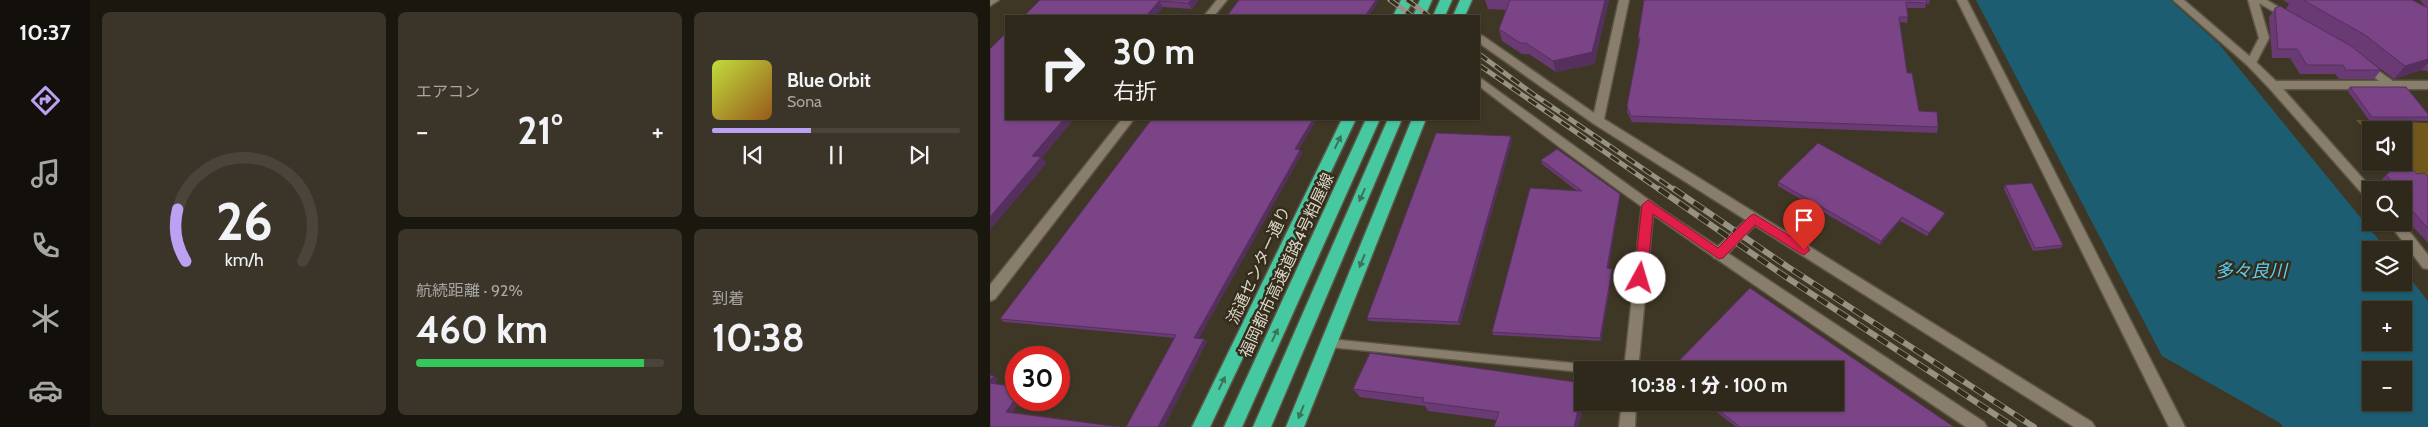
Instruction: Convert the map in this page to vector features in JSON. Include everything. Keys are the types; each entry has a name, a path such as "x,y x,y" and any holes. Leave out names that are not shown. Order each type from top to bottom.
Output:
{"highway":[{"path":"1400,15 1407,0"},
{"path":"1419,15 1426,0"},
{"path":"1439,15 1446,0"},
{"path":"1459,15 1466,0"},
{"name":"流通センター通り","path":"1201,427 1349,120"},
{"name":"福岡都市高速道路4号粕屋線","path":"1233,427 1373,120"},
{"path":"1262,427 1395,120"},
{"path":"1295,427 1419,120"}],"street":[{"path":"990,3 994,0"},
{"path":"1210,15 1222,0"},
{"path":"1598,122 1624,0"},
{"path":"1962,0 2177,427"},
{"path":"2178,0 2251,63 2273,85 2362,186"},
{"path":"2251,63 2264,38 2253,0"},
{"path":"2260,0 2300,24"},
{"path":"1480,39 1598,122 2087,427"},
{"path":"2356,57 2390,85"},
{"path":"1480,83 1558,143 1719,254 1979,427"},
{"path":"2273,85 2428,85"},
{"path":"990,295 1127,120"},
{"path":"1633,361 1648,205"},
{"path":"1719,254 1754,219"},
{"path":"2401,231 2428,264"},
{"path":"1627,427 1628,411"}],"lane":[{"path":"1329,343 1574,367"}],"shaded area":[{"path":"2356,120 2380,121 2362,121 2362,126"},
{"path":"2412,122 2428,123 2428,190 2408,171 2412,171"}],"water":[{"name":"多々良川","path":"1976,0 2170,0 2219,44 2362,219 2362,231 2372,231 2380,241 2362,241 2362,291 2412,291 2412,281 2428,301 2428,427 2283,427 2280,423 2162,356"}],"building":[{"path":"1040,0 1191,0 1188,3 1159,1 1147,15 1025,15"},
{"path":"1239,0 1376,0 1366,15 1228,15"},
{"path":"1510,0 1605,0 1592,52 1553,61 1526,43 1520,43 1499,29"},
{"path":"1644,0 1926,0 1927,3 1906,2 1908,17 1899,17 1907,73 1912,73 1919,111 1937,112 1938,127 1631,116 1627,106 1640,38 1638,38"},
{"path":"2303,0 2412,0 2428,8 2428,59 2405,66 2365,35"},
{"path":"2280,6 2351,46 2381,70 2346,70 2343,65 2307,65 2297,49 2278,49 2275,8"},
{"path":"1005,34 1005,120 1063,120 1032,156 1041,157 990,217 990,49"},
{"path":"2350,87 2406,87 2428,114 2428,117 2372,117"},
{"path":"1151,120 1312,120 1295,149 1300,150 1194,338 1204,339 1158,427 1126,427 1176,335 1000,319"},
{"path":"1436,133 1511,136 1458,322 1367,318"},
{"path":"1818,143 1945,213 1929,233 1902,217 1881,241 1778,182"},
{"path":"1557,149 1620,194 1607,268 1612,269 1600,338 1492,332 1530,188 1582,191 1541,160"},
{"path":"2412,169 2417,174 2424,173 2428,177 2428,228 2412,211 2412,181 2392,181 2386,175 2391,171 2412,171"},
{"path":"2032,183 2063,245 2035,248 2005,185"},
{"path":"1750,288 1954,427 1740,427 1720,411 1844,411 1844,361 1679,361"},
{"path":"1370,353 1574,382 1574,411 1578,411 1574,427 1494,427 1499,412 1423,402 1424,398 1353,389"},
{"path":"990,383 1005,385 1006,412 1120,427 990,427"}],"railway":[{"path":"1390,0 1411,15"},
{"path":"1407,0 1428,15"},
{"path":"1480,55 1533,94 1676,191"},
{"path":"1480,66 1661,191"},
{"path":"1659,189 1786,277 2014,427"},
{"path":"1674,189 1788,267 2034,427"}],"route":[{"path":"1640,278 1648,205 1719,254 1754,219 1804,250"}]}
